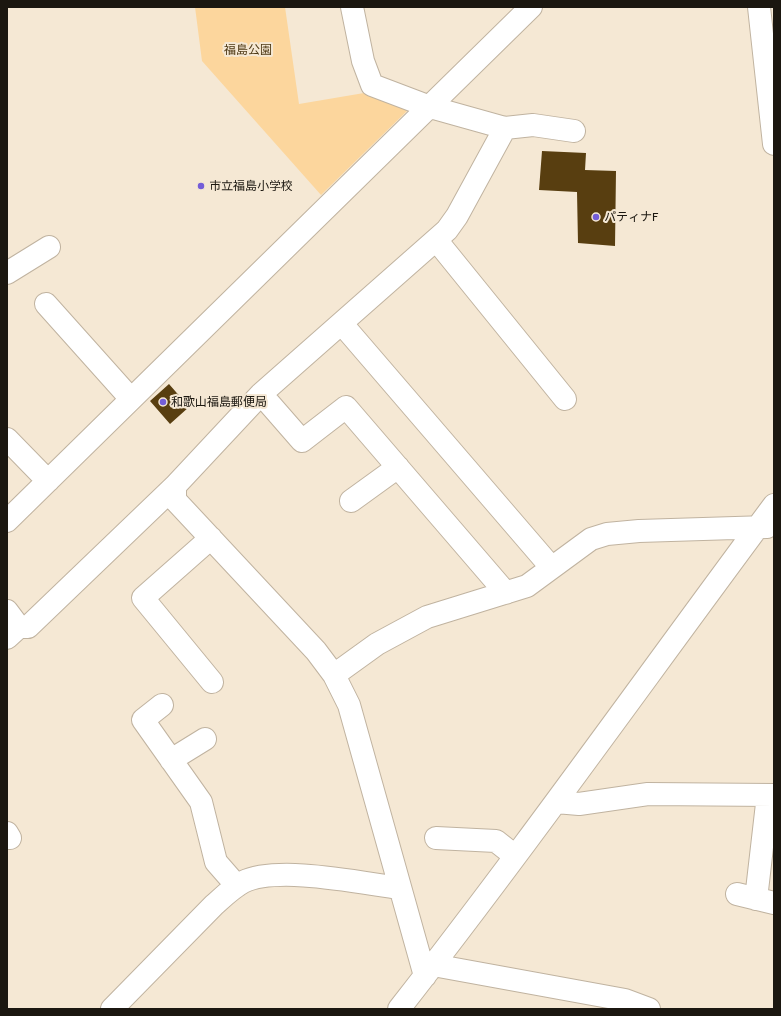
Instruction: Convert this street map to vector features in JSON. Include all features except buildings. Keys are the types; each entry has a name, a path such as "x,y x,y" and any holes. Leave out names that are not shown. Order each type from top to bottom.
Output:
{"street":[{"path":"352,7 363,61 372,85 430,107 505,128 533,125 574,131"},
{"path":"7,521 531,7"},
{"path":"759,7 774,144"},
{"path":"11,625 28,627 175,486 261,394 437,241 457,216 505,128"},
{"path":"437,241 565,399"},
{"path":"7,273 49,247"},
{"path":"46,304 131,399"},
{"path":"342,324 551,567"},
{"path":"261,394 302,441 346,407 506,593"},
{"path":"7,439 48,481"},
{"path":"351,501 398,467"},
{"path":"175,486 175,500 316,651 334,675 349,705 400,888 422,985"},
{"path":"399,1009 422,985 515,856 766,527 774,505"},
{"path":"334,675 377,644 427,617 527,586 591,539 607,534 639,531 766,527"},
{"path":"211,538 143,598 212,682"},
{"path":"162,705 143,720 202,802 216,862 237,886"},
{"path":"171,760 205,739"},
{"path":"556,802 579,804 648,794 771,795 756,899"},
{"path":"436,838 496,841 515,856"},
{"path":"112,1009 214,905 243,882 262,876 282,875 400,888"},
{"path":"422,985 625,1000 649,1009"}],"green space":[{"name":"福島公園","path":"195,7 285,7 299,104 364,93 408,110 321,195 202,61"}],"place":[{"name":"市立福島小学校","path":"201,186"},
{"name":"パティナF","path":"596,217"},
{"name":"和歌山福島郵便局","path":"163,402"}]}
